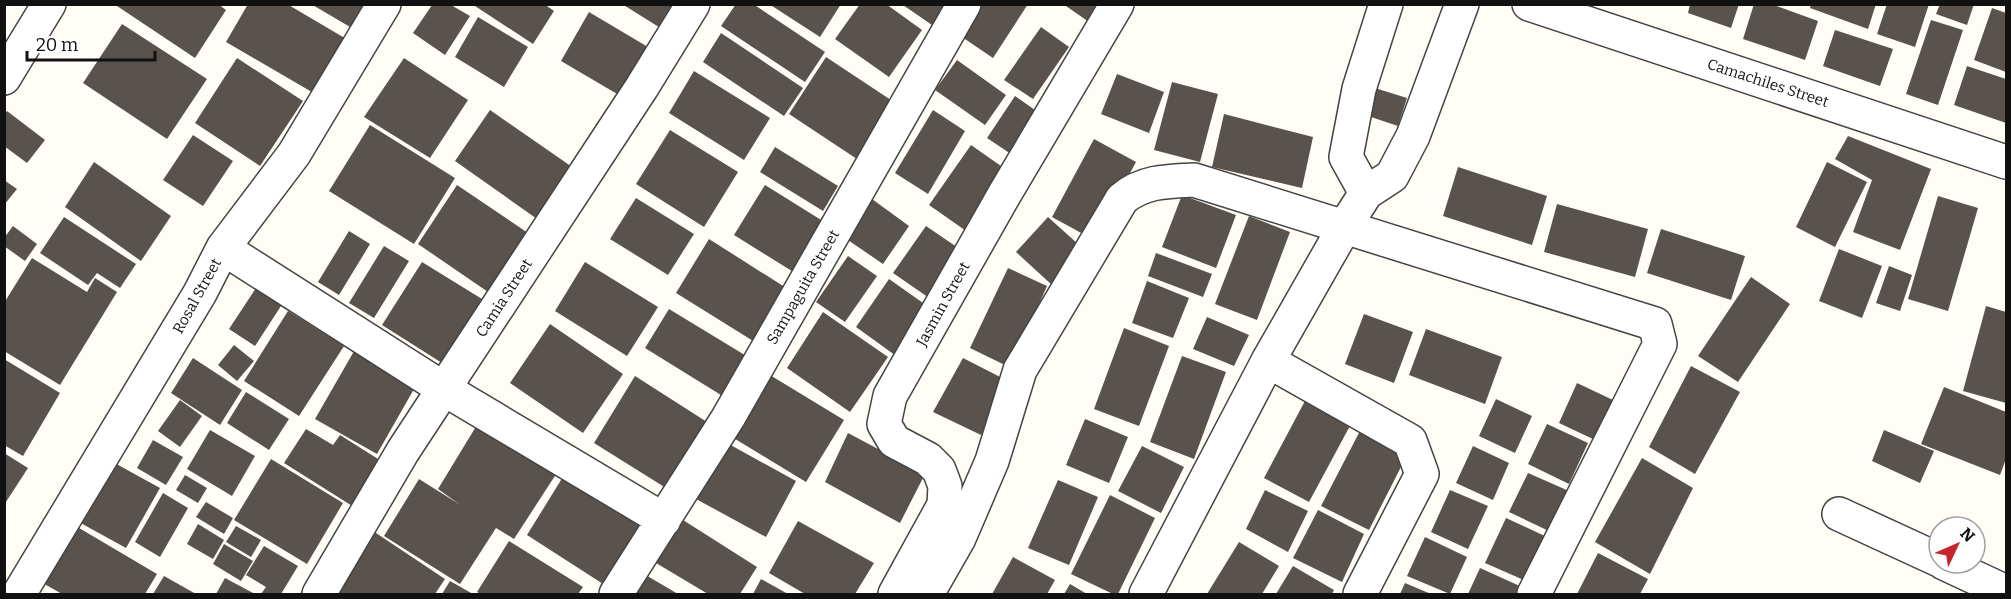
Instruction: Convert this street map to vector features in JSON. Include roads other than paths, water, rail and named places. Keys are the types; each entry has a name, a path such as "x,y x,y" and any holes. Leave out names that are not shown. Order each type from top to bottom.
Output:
{"street":[{"path":"4,78 50,4"},
{"name":"Rosal Street","path":"19,594 200,293 224,248 294,154 384,4"},
{"name":"Camia Street","path":"319,594 403,451 642,87 693,4"},
{"name":"Sampaguita Street","path":"616,594 728,418 964,4"},
{"name":"Jasmin Street","path":"895,594 944,505 945,486 939,470 928,459 894,441 884,424 890,396 1004,195 1117,4"},
{"path":"1365,193 1346,157 1359,89 1386,4"},
{"path":"1146,594 1268,361 1345,226 1365,193 1392,176 1413,136 1462,4"},
{"name":"Camachiles Street","path":"1529,4 2007,162"},
{"path":"927,594 959,538 992,461 1020,370 1122,199 1130,192 1145,185 1194,180 1655,324 1660,344 1534,594"},
{"path":"224,248 444,389 664,520"},
{"path":"1268,361 1410,441 1422,474 1360,594"},
{"path":"1839,514 1927,555"},
{"path":"1970,575 2007,592"}]}
